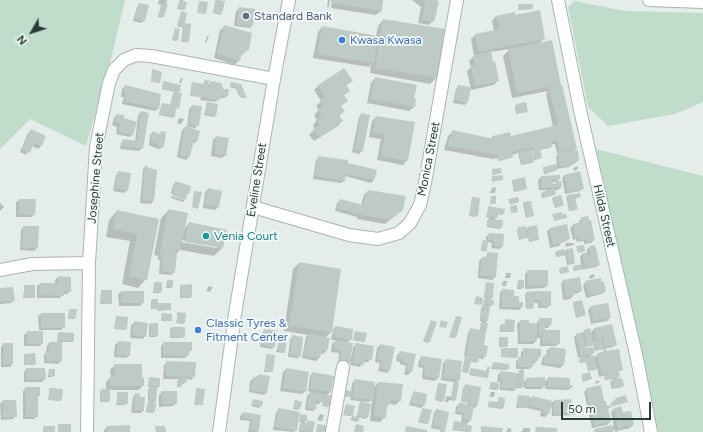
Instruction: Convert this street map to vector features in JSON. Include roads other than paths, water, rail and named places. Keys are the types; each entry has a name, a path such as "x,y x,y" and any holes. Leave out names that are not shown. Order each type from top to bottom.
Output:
{"street":[{"name":"Eveline Street","path":"218,432 234,314 289,0"},
{"name":"Monica Street","path":"253,207 349,235 378,239 399,233 410,223 420,205 425,183 457,0"},
{"name":"Hilda Street","path":"558,0 580,110 651,432"},
{"path":"649,0 703,2"},
{"name":"Josephine Street","path":"86,432 89,263 96,147 109,83 114,70 124,60 136,55 152,56 274,79"},
{"path":"0,270 32,264 89,263"},
{"path":"332,432 343,367"}],"place":[{"name":"Standard Bank","path":"246,16"},
{"name":"Kwasa Kwasa","path":"342,40"},
{"name":"Venia Court","path":"206,236"},
{"name":"Classic Tyres & Fitment Center","path":"198,330"}]}
